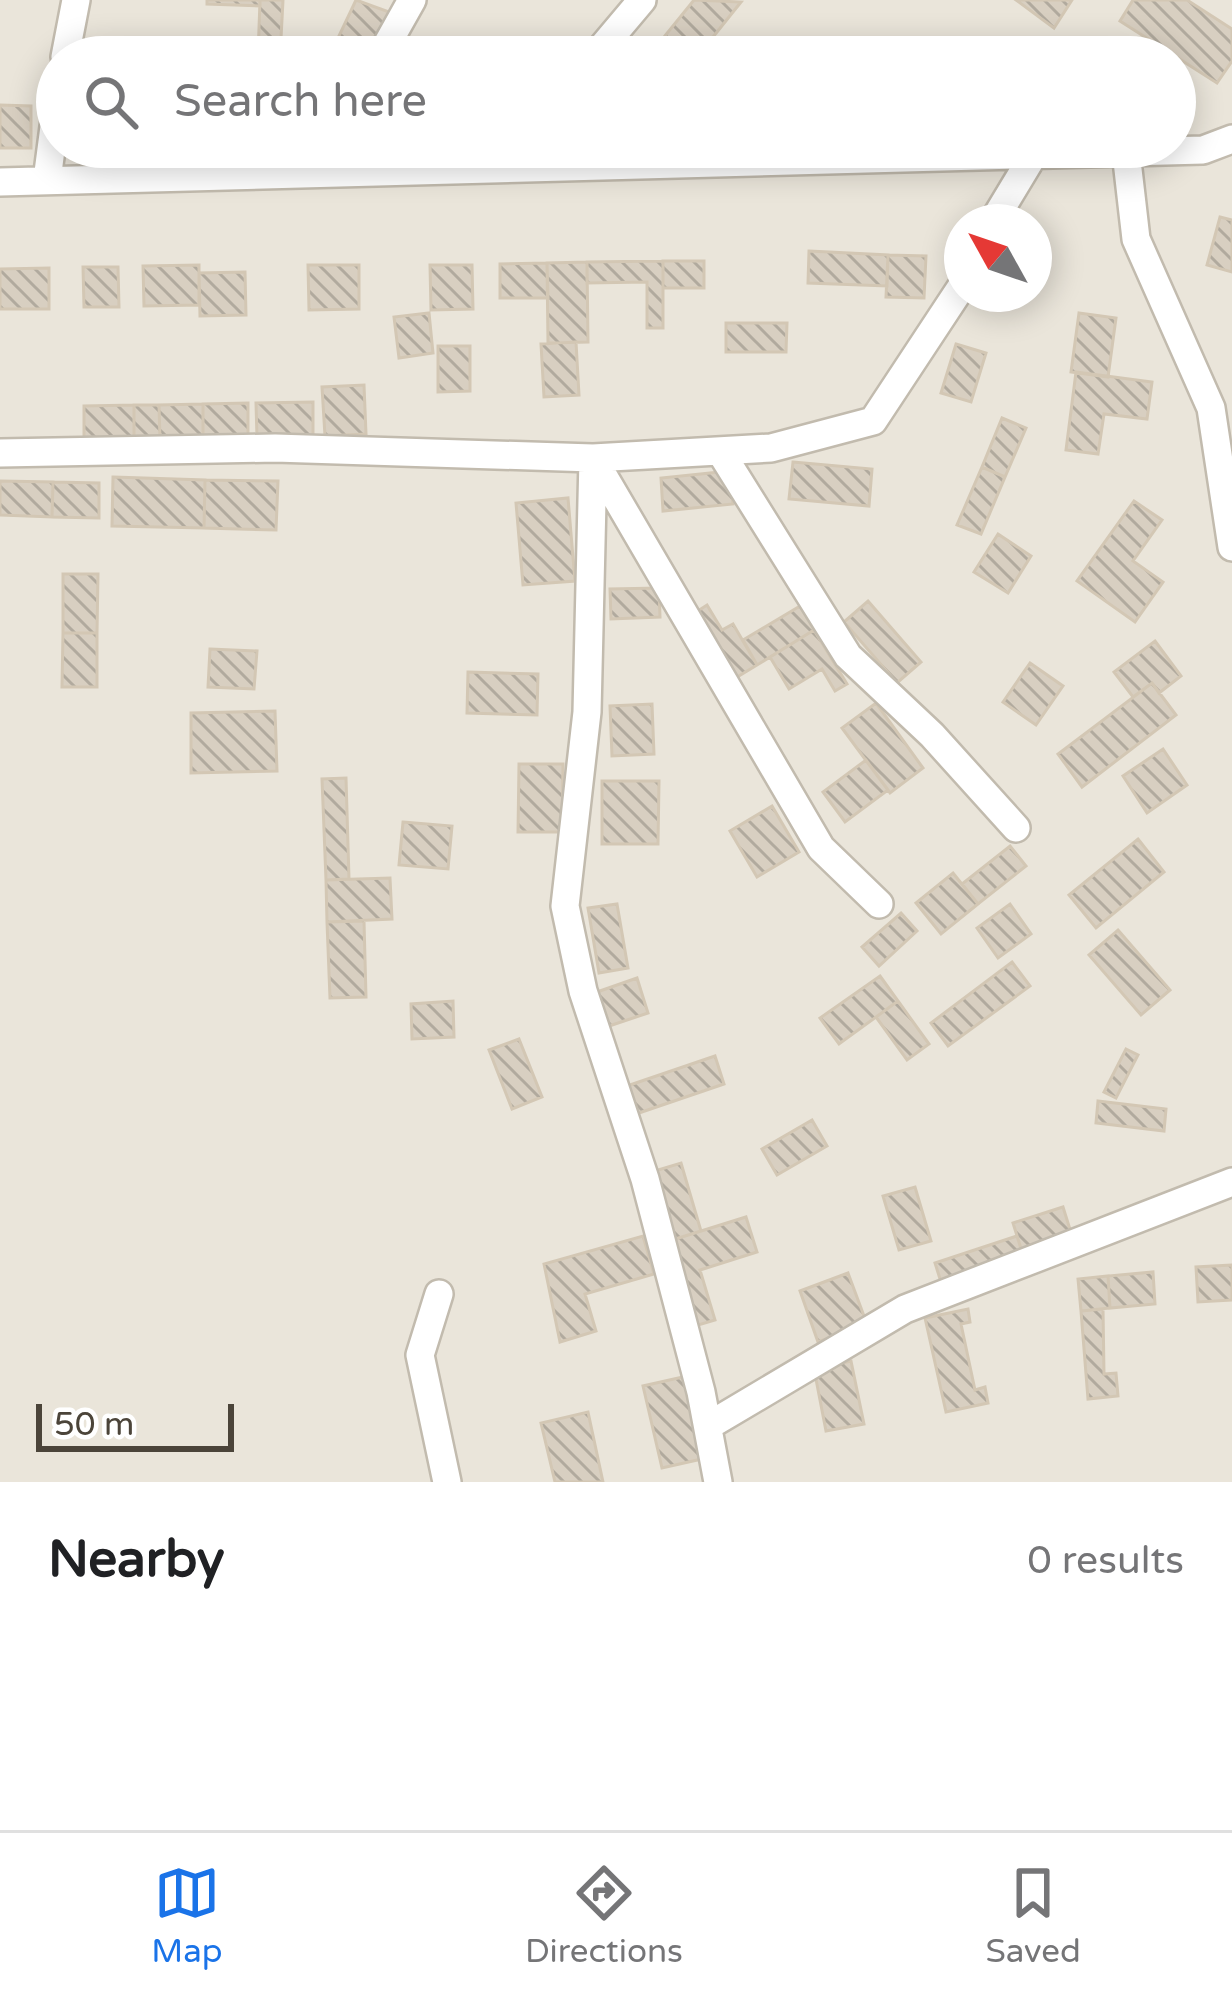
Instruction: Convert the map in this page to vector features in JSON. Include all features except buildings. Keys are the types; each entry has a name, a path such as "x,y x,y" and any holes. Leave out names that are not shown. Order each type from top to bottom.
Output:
{"street":[{"path":"69,36 76,0"},
{"path":"392,36 412,0"},
{"path":"612,36 642,0"},
{"path":"1196,150 1232,140"},
{"path":"46,180 48,168"},
{"path":"0,182 224,168"},
{"path":"1004,204 1026,168"},
{"path":"1128,168 1136,239 1211,408 1232,547"},
{"path":"0,453 275,448 593,458 771,448 873,421 945,312"},
{"path":"720,451 848,656 932,735 1016,828"},
{"path":"593,458 821,848 879,904"},
{"path":"593,458 587,712 566,906 583,991 645,1179 718,1482"},
{"path":"708,1426 905,1309 1232,1182"},
{"path":"439,1294 420,1355 447,1482"}],"shaded area":[{"path":"0,0 1232,0 1232,1482 0,1482"}]}
